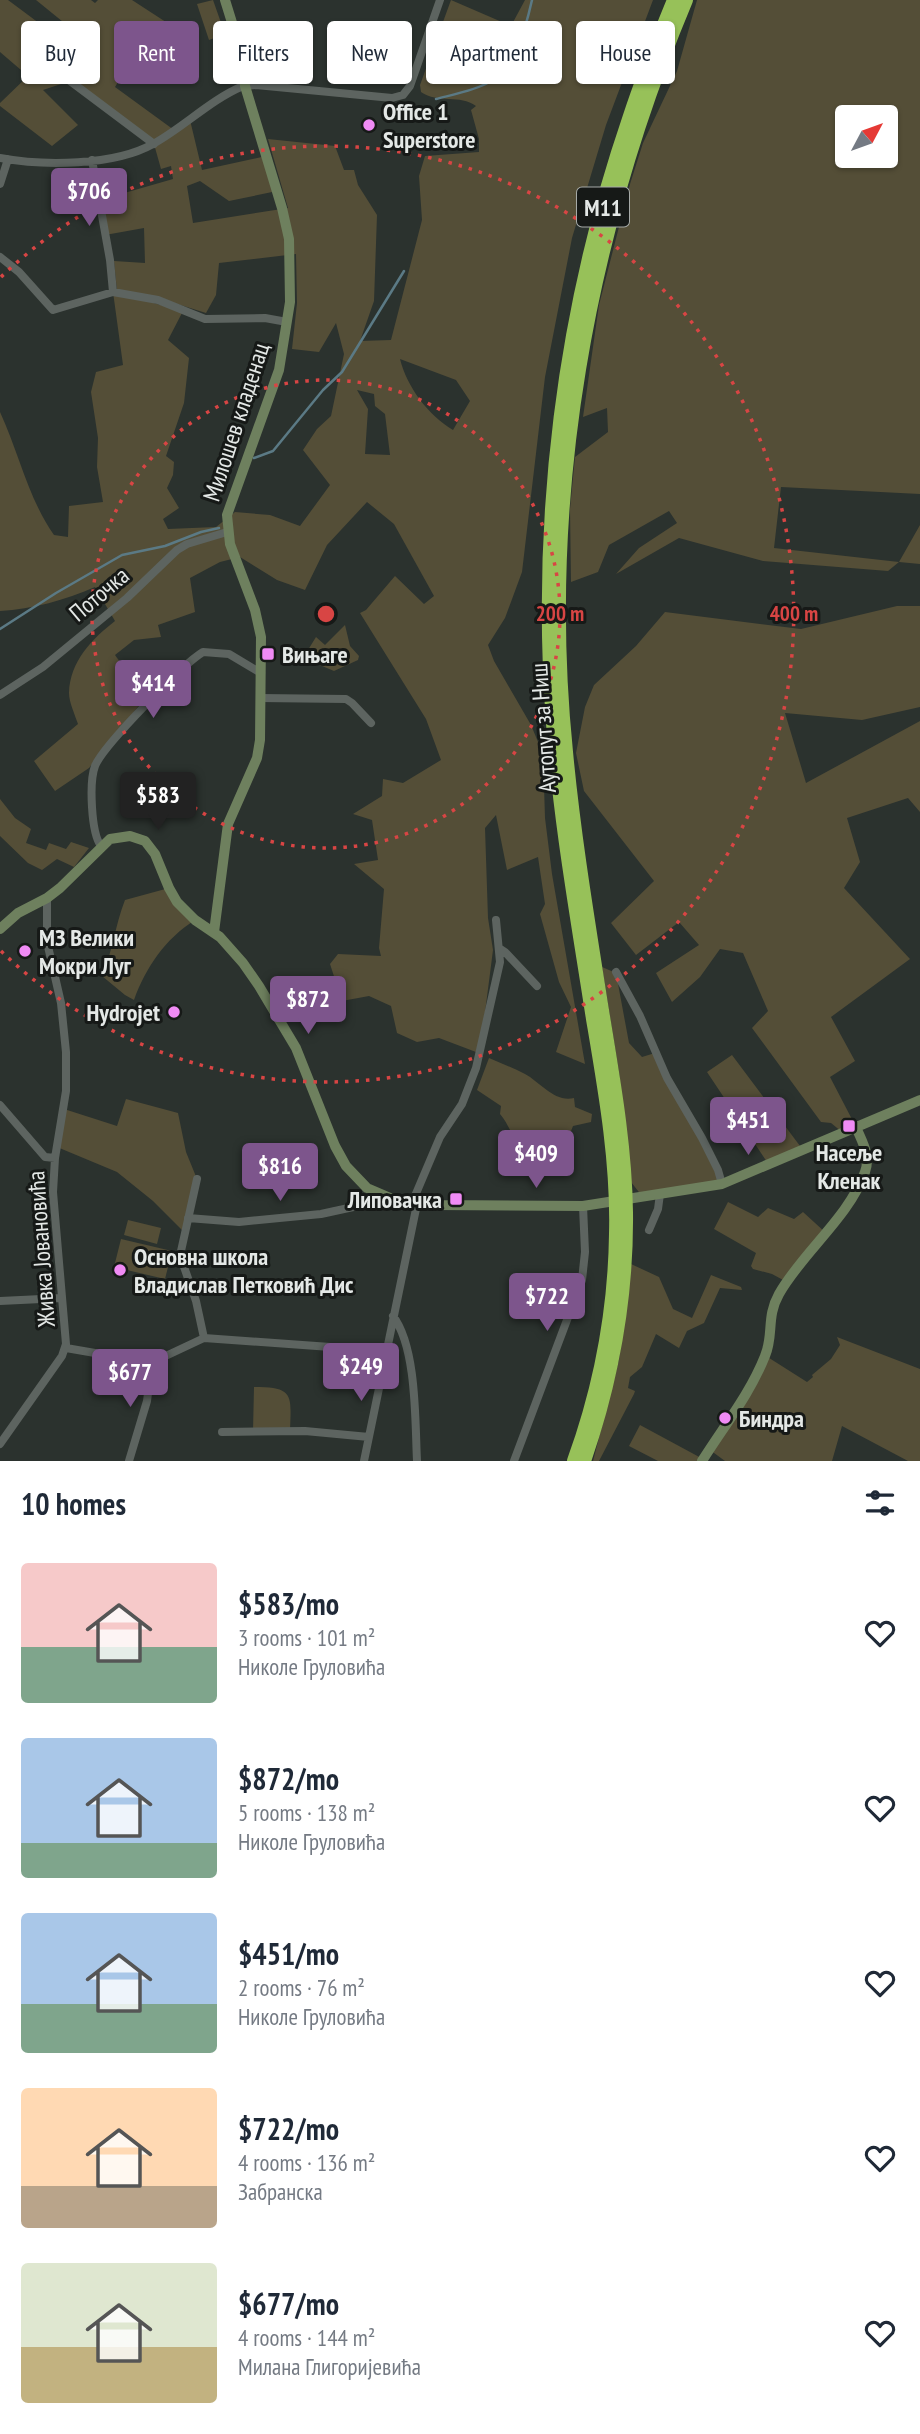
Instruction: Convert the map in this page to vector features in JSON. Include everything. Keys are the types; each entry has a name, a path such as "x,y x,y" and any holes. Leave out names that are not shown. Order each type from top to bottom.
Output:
{"highway":[{"name":"Аутопут за Ниш","path":"574,1461 593,1397 608,1328 614,1273 616,1209 605,1096 566,843 553,727 549,637 553,493 570,353 594,240 628,120 674,0"},
{"name":"Аутопут за Ниш","path":"584,1461 604,1400 615,1348 624,1272 626,1208 618,1111 576,840 566,752 560,654 562,525 576,386 600,261 631,147 686,0"}],"street":[{"name":"Милошев кладенац","path":"214,932 228,824 259,751 261,637 258,619 227,532 227,515 279,370 291,285 289,239 245,86 238,42 225,0"},
{"path":"0,184 4,159 51,162 92,160 130,153 154,144 236,89 245,86 391,98 401,96 410,86 440,0"},
{"path":"74,84 154,144"},
{"path":"92,160 113,277 113,292"},
{"path":"0,257 19,272 53,310 113,292 158,300 195,316 214,320 265,318 287,322"},
{"name":"Поточка","path":"0,695 43,667 127,598 177,550 198,540 227,532"},
{"path":"101,846 96,837 93,771 104,752 134,719 203,652 229,654 261,673"},
{"path":"260,698 346,699 371,723"},
{"path":"1,927 18,913 47,898 110,839 121,836 145,841 155,854 177,902 195,920 214,932 249,970 290,1035 342,1160 364,1184 380,1195 414,1203 583,1206 722,1184 920,1100"},
{"name":"Живка Јовановића","path":"0,1444 66,1348 50,1158 66,1091 66,1052 61,1003 47,942 47,898"},
{"path":"364,1461 414,1203 440,1138 462,1104 474,1075 497,980 499,948 496,920"},
{"path":"499,948 537,986"},
{"path":"616,972 667,1078 718,1170 722,1184"},
{"path":"0,1105 50,1158"},
{"path":"702,1461 758,1373 769,1346 770,1316 781,1290 861,1181 868,1157 856,1127"},
{"path":"197,1179 182,1240 183,1264 196,1301 204,1338"},
{"path":"649,1230 658,1209 660,1194"},
{"path":"188,1218 239,1222 321,1214 367,1204 380,1195"},
{"path":"514,1461 582,1280 585,1252 583,1206"},
{"path":"0,1301 62,1298"},
{"path":"393,1317 403,1336 412,1378 417,1461"},
{"path":"66,1348 152,1362 204,1338 386,1351"},
{"path":"129,1461 147,1401 152,1362"},
{"path":"222,1432 305,1431 369,1437"}],"shaded area":[{"path":"0,0 8,0 36,21 21,21 21,70 0,52"},
{"path":"36,0 91,0 95,3 98,0 132,0 164,21 114,21 115,87 174,130 190,120 202,170 266,156 277,191 229,201 200,181 187,186 193,223 288,208 268,139 335,146 344,170 354,170 358,185 377,215 374,301 360,341 391,340 422,220 419,176 425,156 479,152 479,139 471,110 476,106 463,100 435,98 421,92 420,85 426,69 426,84 562,84 562,21 514,21 525,0 653,0 645,21 576,21 576,84 621,84 606,125 572,238 545,377 522,572 505,618 488,645 494,661 531,725 543,754 545,818 552,874 585,1064 556,1052 571,1007 559,982 540,914 545,904 538,857 507,870 496,815 485,828 488,918 493,950 483,1028 476,1052 439,1038 417,1042 397,1033 391,1006 369,996 342,1001 330,964 338,954 381,956 379,948 384,889 354,864 378,860 372,820 353,814 382,796 383,779 403,783 441,760 426,719 360,613 366,610 395,576 424,604 434,596 394,524 367,502 327,545 305,590 277,580 240,557 220,562 190,578 195,612 158,625 161,637 134,640 115,655 136,681 144,699 89,768 55,791 34,761 78,724 69,697 73,671 91,643 115,621 95,587 49,603 0,611 0,412 30,491 45,521 54,535 68,537 69,506 103,502 97,467 98,438 91,392 96,372 123,365 113,292 183,311 168,340 189,358 184,403 166,456 174,462 173,475 167,488 179,508 163,519 168,529 216,527 235,512 270,515 300,526 330,485 303,450 317,429 331,416 344,354 336,323 319,352 292,349 297,303 296,254 219,263 216,295 206,313 158,298 117,291 114,261 145,263 144,228 105,235 100,200 173,179 171,166 161,169 154,144 74,84 100,84 100,21 62,21","holes":["400,359 456,380 470,401 453,430 435,417 413,390","357,390 374,394 375,406 385,414 390,455 365,454 368,409"]},
{"path":"213,0 220,21 213,21 213,38 209,40 197,4"},
{"path":"451,0 499,21 443,21"},
{"path":"697,0 920,0 920,494 781,487 774,548 899,562 888,571 763,561 679,538 616,574 639,548 677,523 669,511 609,545 598,572 571,582 570,509 575,457 608,432 607,408 583,417 599,305 643,143 671,84 675,84 675,75"},
{"path":"21,83 61,84 43,90 78,125 52,146 0,106"},
{"path":"920,525 920,564 899,562"},
{"path":"897,606 920,606 920,707 862,720 785,713 806,783 920,721 920,812 908,798 847,818 860,862 844,888 910,959 831,1017 855,1061 830,1077 856,1127 842,1132 831,1123 821,1122 752,1028 768,1011 743,953 720,949 700,977 672,1002 656,973 699,945 679,922 636,955 611,923 654,881 584,791 576,753 585,707 594,685 636,646 665,612 801,629"},
{"path":"345,625 350,646 359,656 358,660 334,671 303,658 316,637 325,645"},
{"path":"0,799 15,818 31,829 26,843 46,850 49,843 66,849 71,842 89,848 74,867 57,859 42,870 28,863 0,836"},
{"path":"169,888 195,920 174,936 158,955 144,976 134,1000 102,976 122,909 125,900"},
{"path":"602,967 616,973 629,1043 642,1057 655,1053 722,1184 642,1196 631,1182 619,1072"},
{"path":"732,1055 803,1150 769,1165 707,1072"},
{"path":"489,1058 525,1074 554,1095 574,1098 575,1107 592,1114 591,1122 573,1126 562,1154 536,1148 530,1160 500,1114 501,1106 477,1090"},
{"path":"126,1099 178,1113 186,1152 197,1179 184,1232 153,1201 117,1172 57,1147 64,1109 117,1126"},
{"path":"728,1202 758,1217 768,1208 794,1219 803,1212 826,1233 785,1281 753,1269 751,1266 756,1253 714,1229"},
{"path":"128,1220 161,1228 157,1244 124,1235"},
{"path":"121,1239 172,1251 165,1279 114,1267"},
{"path":"631,1264 659,1277 673,1309 692,1318 711,1275 741,1287 742,1290 720,1288 704,1323 687,1331 679,1348 656,1334 642,1367 630,1377 628,1388 635,1391 634,1394 599,1461 593,1461 619,1360"},
{"path":"837,1337 920,1369 920,1461 908,1461 842,1426 832,1461 725,1461 710,1450 766,1356 807,1382 831,1359 840,1345"},
{"path":"254,1387 277,1389 288,1396 291,1409 290,1432 253,1431"},
{"path":"640,1425 703,1459 702,1461 658,1461 629,1446"}],"waterway":[{"path":"436,99 489,82 507,66 518,46 532,0"},
{"path":"254,458 273,451 323,390 342,372 404,271"},
{"path":"0,629 122,555 165,546 219,528"}],"place":[{"name":"Office 1 Superstore","path":"369,125"},
{"name":"Вињаге","path":"268,654"},
{"name":"МЗ Велики Мокри Луг","path":"25,951"},
{"name":"Hydrojet","path":"174,1012"},
{"name":"Насеље Кленак","path":"849,1126"},
{"name":"Липовачка","path":"456,1199"},
{"name":"Основна школа Владислав Петковић Дис","path":"120,1270"},
{"name":"Биндра","path":"725,1418"}]}
